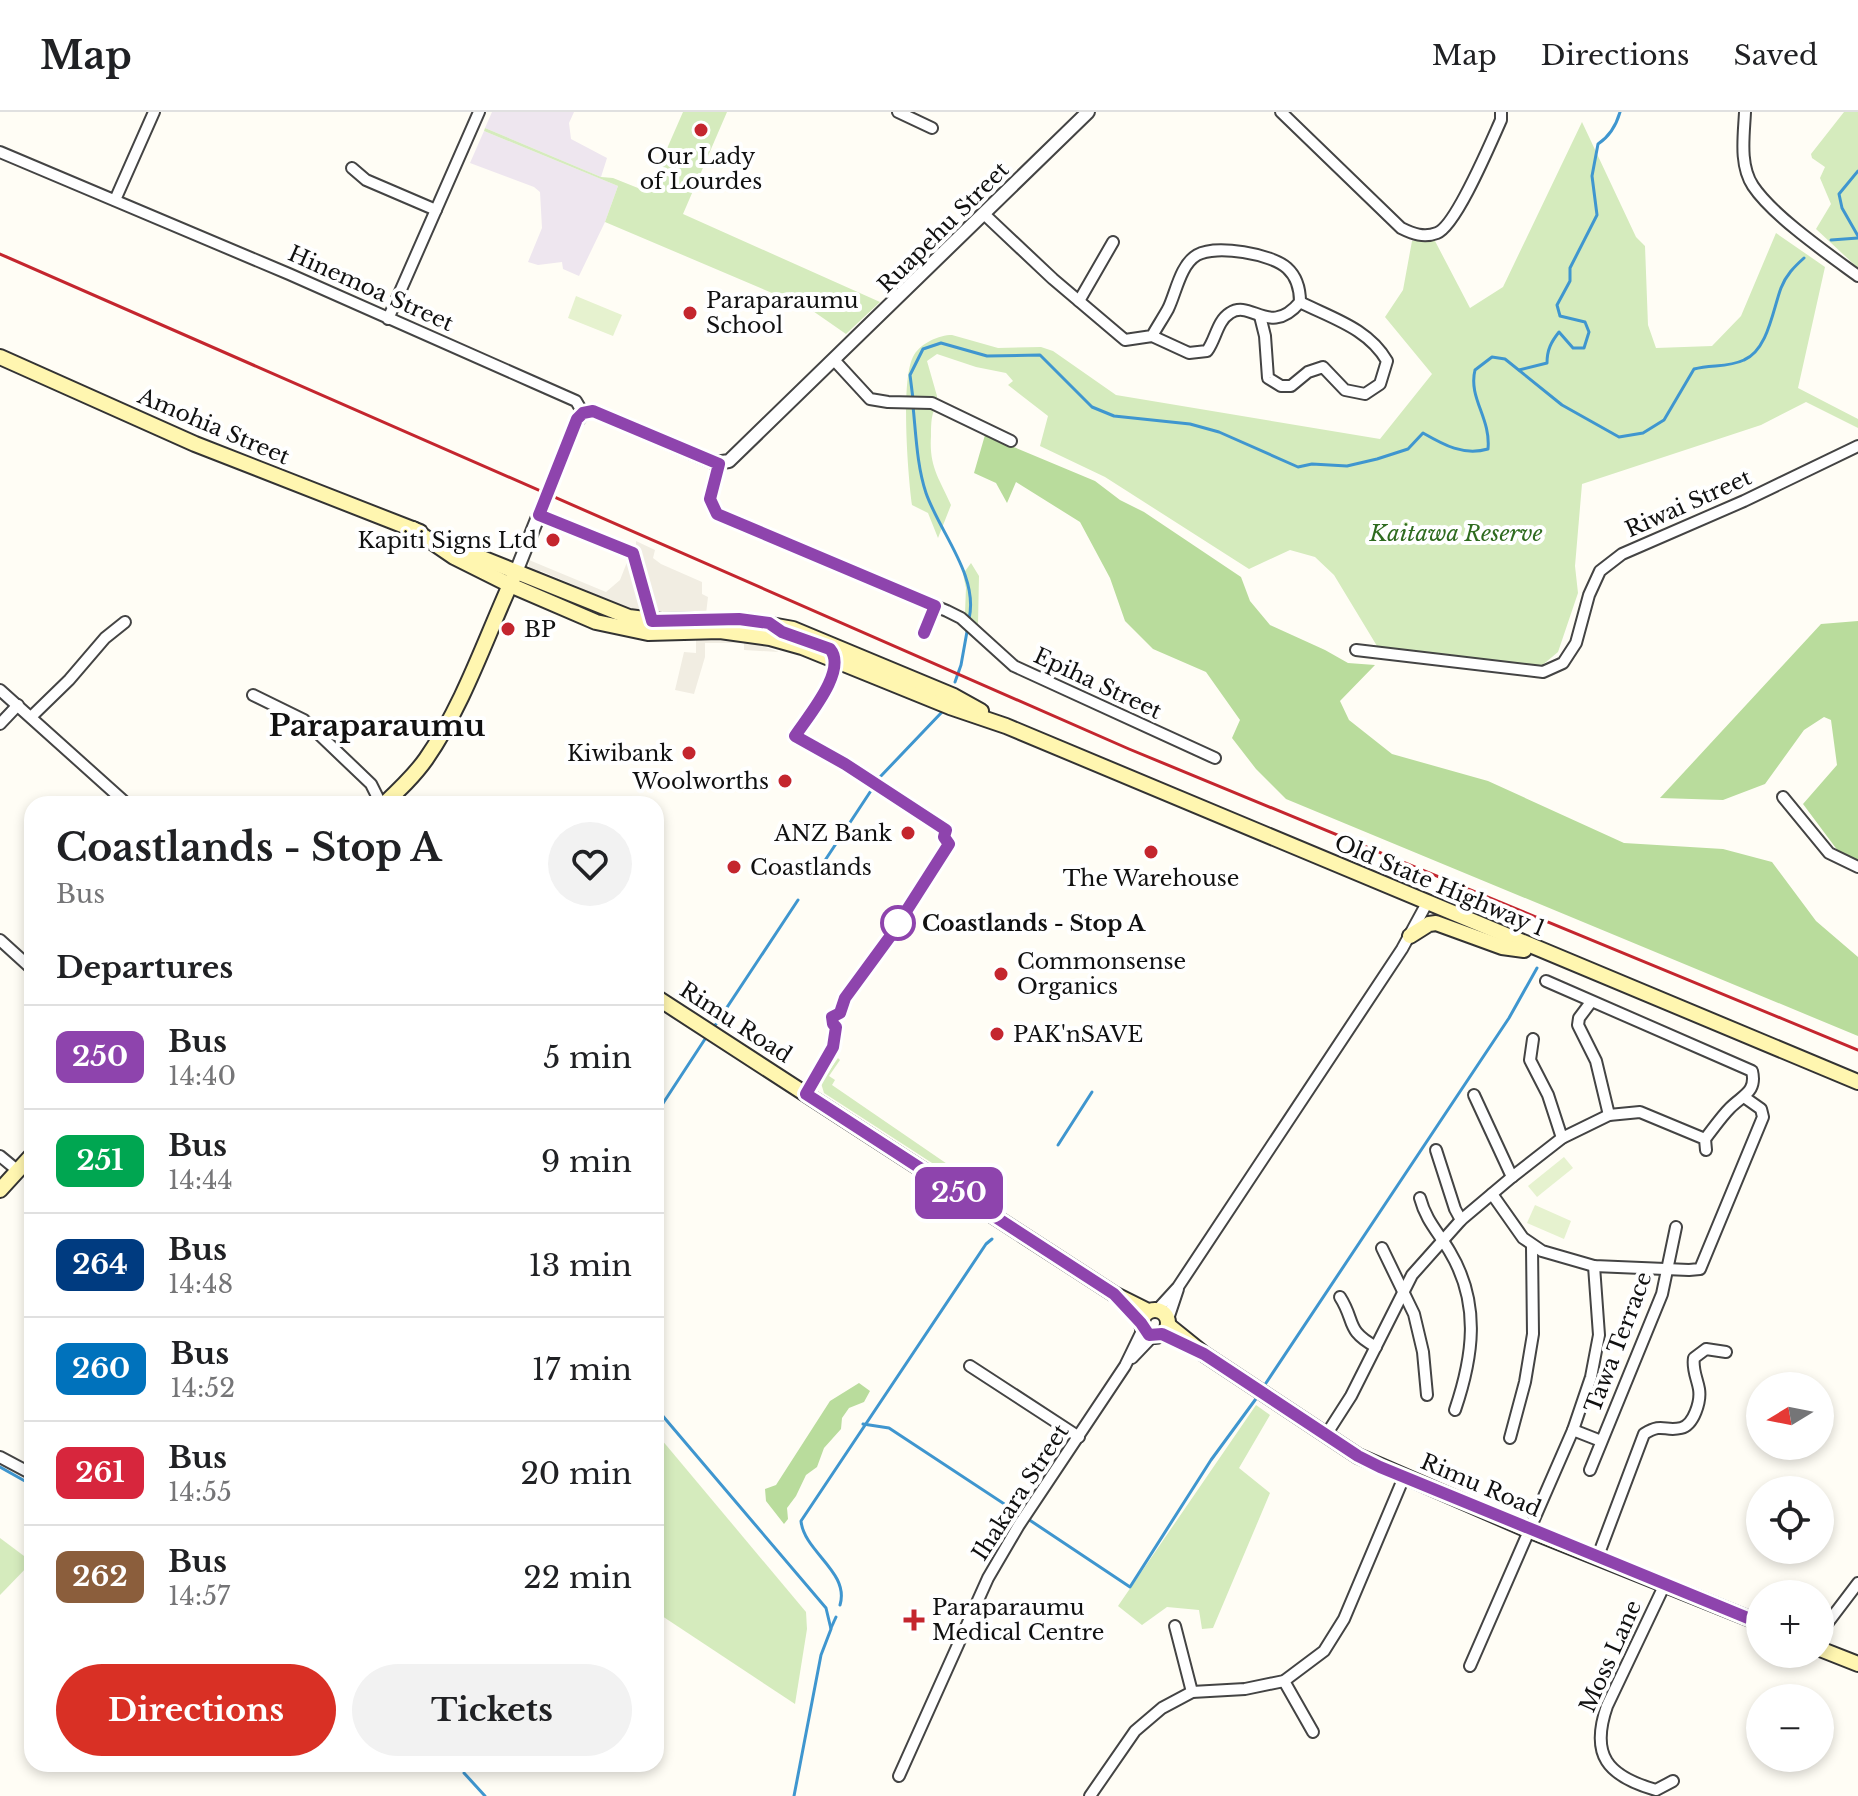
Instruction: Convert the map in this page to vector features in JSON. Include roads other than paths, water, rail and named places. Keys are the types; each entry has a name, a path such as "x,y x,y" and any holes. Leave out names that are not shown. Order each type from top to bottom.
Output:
{"main road":[{"name":"Amohia Street","path":"0,357 195,444 413,529 454,557 513,579 636,618 676,621 739,619 769,623"},
{"name":"Amohia Street","path":"513,579 596,622 629,631 742,633 794,644 836,661"},
{"path":"392,796 413,776 432,750 457,703 513,579"},
{"name":"Old State Highway 1","path":"769,623 816,636 1006,726 1858,1082"},
{"name":"Old State Highway 1","path":"836,661 948,700"},
{"path":"1410,936 1436,923 1502,947 1544,952"},
{"name":"Rimu Road","path":"664,1002 1358,1456 1528,1530 1746,1617"},
{"path":"0,1190 24,1163"},
{"path":"1834,1655 1858,1664"}],"street":[{"path":"115,200 154,112"},
{"path":"388,319 479,112"},
{"path":"898,112 932,128"},
{"name":"Ruapehu Street","path":"719,464 732,459 835,361 1088,112"},
{"path":"1281,112 1401,228 1417,236 1437,234 1446,228 1458,210 1495,133 1501,112"},
{"path":"1745,112 1743,149 1752,185 1776,211 1858,276"},
{"name":"Hinemoa Street","path":"0,152 275,267 576,401 583,413 593,411 719,464"},
{"path":"352,168 366,180 436,210"},
{"path":"984,214 1125,340 1152,336 1189,353 1207,351 1216,338 1218,325 1229,313 1240,309 1260,316 1285,316 1300,302"},
{"path":"1079,301 1113,242"},
{"path":"1152,336 1183,272 1197,255 1220,250 1276,260 1289,269 1297,281 1300,302"},
{"path":"1260,316 1268,378 1281,386 1291,386 1308,372 1323,367 1345,390 1365,394 1380,384 1387,361 1380,349 1346,321 1300,302"},
{"path":"835,361 870,399 928,402 1011,441"},
{"path":"513,579 576,422 583,413"},
{"name":"Riwai Street","path":"1356,650 1543,672 1563,663 1576,643 1589,595 1600,571 1622,554 1744,501 1858,446"},
{"name":"Epiha Street","path":"719,464 710,499 717,514 961,618 1014,666 1215,758"},
{"path":"32,716 69,680 105,638 125,622"},
{"path":"0,690 118,796"},
{"path":"253,695 304,720 371,784 378,796"},
{"path":"0,724 18,705"},
{"path":"1783,797 1829,853 1858,867"},
{"name":"Ihakara Street","path":"899,1776 988,1578 1019,1525 1410,936 1427,903"},
{"path":"0,940 24,962"},
{"path":"1326,1435 1351,1396 1412,1275 1461,1220 1512,1177 1562,1138 1609,1115 1640,1112 1705,1145 1732,1105 1744,1097 1754,1081 1752,1071 1546,981"},
{"path":"1591,1002 1579,1018 1578,1025 1596,1061 1609,1115"},
{"path":"1533,1039 1530,1060 1548,1095 1562,1138"},
{"path":"1474,1095 1512,1177"},
{"path":"1492,1194 1532,1247 1594,1266 1700,1269 1763,1117 1761,1109 1744,1097"},
{"path":"1436,1150 1461,1220"},
{"path":"0,1156 17,1170"},
{"path":"1420,1198 1425,1216 1460,1274 1467,1295 1471,1325 1468,1371 1455,1410"},
{"name":"Tawa Terrace","path":"1590,1470 1662,1294 1676,1227"},
{"path":"1510,1438 1533,1334 1532,1247"},
{"path":"1382,1248 1414,1314 1423,1352 1427,1395"},
{"path":"1470,1666 1573,1430 1591,1377 1599,1335 1594,1266"},
{"path":"1340,1297 1353,1330 1376,1347"},
{"path":"1598,1556 1644,1434 1655,1427 1686,1427 1693,1419 1700,1393 1692,1366 1694,1358 1709,1348 1726,1352"},
{"path":"970,1366 1079,1437"},
{"path":"1573,1430 1601,1441"},
{"path":"0,1457 24,1470"},
{"path":"1090,1796 1135,1731 1148,1718 1192,1692 1245,1689 1284,1681 1310,1664 1333,1641 1404,1477"},
{"path":"1834,1615 1858,1583"},
{"name":"Moss Lane","path":"1665,1584 1607,1706 1600,1726 1599,1744 1603,1756 1618,1775 1656,1790 1673,1781"},
{"path":"1175,1626 1192,1692"},
{"path":"1284,1681 1313,1732"}],"waterway":[{"path":"1519,370 1547,363 1550,346 1559,332 1573,348 1584,348 1589,332 1585,322 1560,316 1557,305 1570,281 1570,268 1597,215 1592,176 1598,144 1612,130 1620,112"},
{"path":"1858,171 1839,194 1842,208 1858,236"},
{"path":"1831,240 1858,238"},
{"path":"913,399 910,375 923,349 941,343 987,356 1040,355 1092,407 1114,416 1190,424 1219,432 1298,467 1312,464 1347,466 1408,449 1423,433 1462,450 1488,449 1474,380 1475,370 1492,357 1505,359 1562,405 1619,437 1643,433 1664,420 1694,369 1731,364 1752,355 1764,338 1783,283 1804,258"},
{"path":"913,406 923,483 963,571 971,603 969,619"},
{"path":"955,682 968,626"},
{"path":"818,871 880,777 942,712"},
{"path":"714,1027 798,900"},
{"path":"1264,1386 1509,1018 1537,968"},
{"path":"664,1102 707,1036"},
{"path":"1058,1145 1092,1092"},
{"path":"840,1605 839,1582 810,1543 801,1521 992,1239"},
{"path":"1028,1519 1130,1587 1211,1460 1258,1396"},
{"path":"664,1417 826,1608 831,1629 821,1655 794,1796"},
{"path":"863,1424 889,1428 1021,1515"},
{"path":"0,1467 24,1480"},
{"path":"831,1628 836,1617"},
{"path":"464,1773 485,1796"}],"railway":[{"path":"0,254 1129,749 1858,1050"}],"place":[{"name":"Our Lady of Lourdes","path":"701,130"},
{"name":"Paraparaumu School","path":"690,313"},
{"name":"Kapiti Signs Ltd","path":"553,540"},
{"name":"BP","path":"508,629"},
{"name":"Kiwibank","path":"689,753"},
{"name":"Woolworths","path":"785,781"},
{"name":"ANZ Bank","path":"908,833"},
{"name":"The Warehouse","path":"1151,852"},
{"name":"Coastlands","path":"734,867"},
{"name":"Coastlands - Stop A","path":"898,923"},
{"name":"Commonsense Organics","path":"1001,974"},
{"name":"PAK'nSAVE","path":"997,1034"},
{"name":"Paraparaumu Medical Centre","path":"914,1620"}],"district":[{"name":"Paraparaumu","path":"377,726"}],"park label":[{"name":"Kaitawa Reserve","path":"1456,533"}]}
